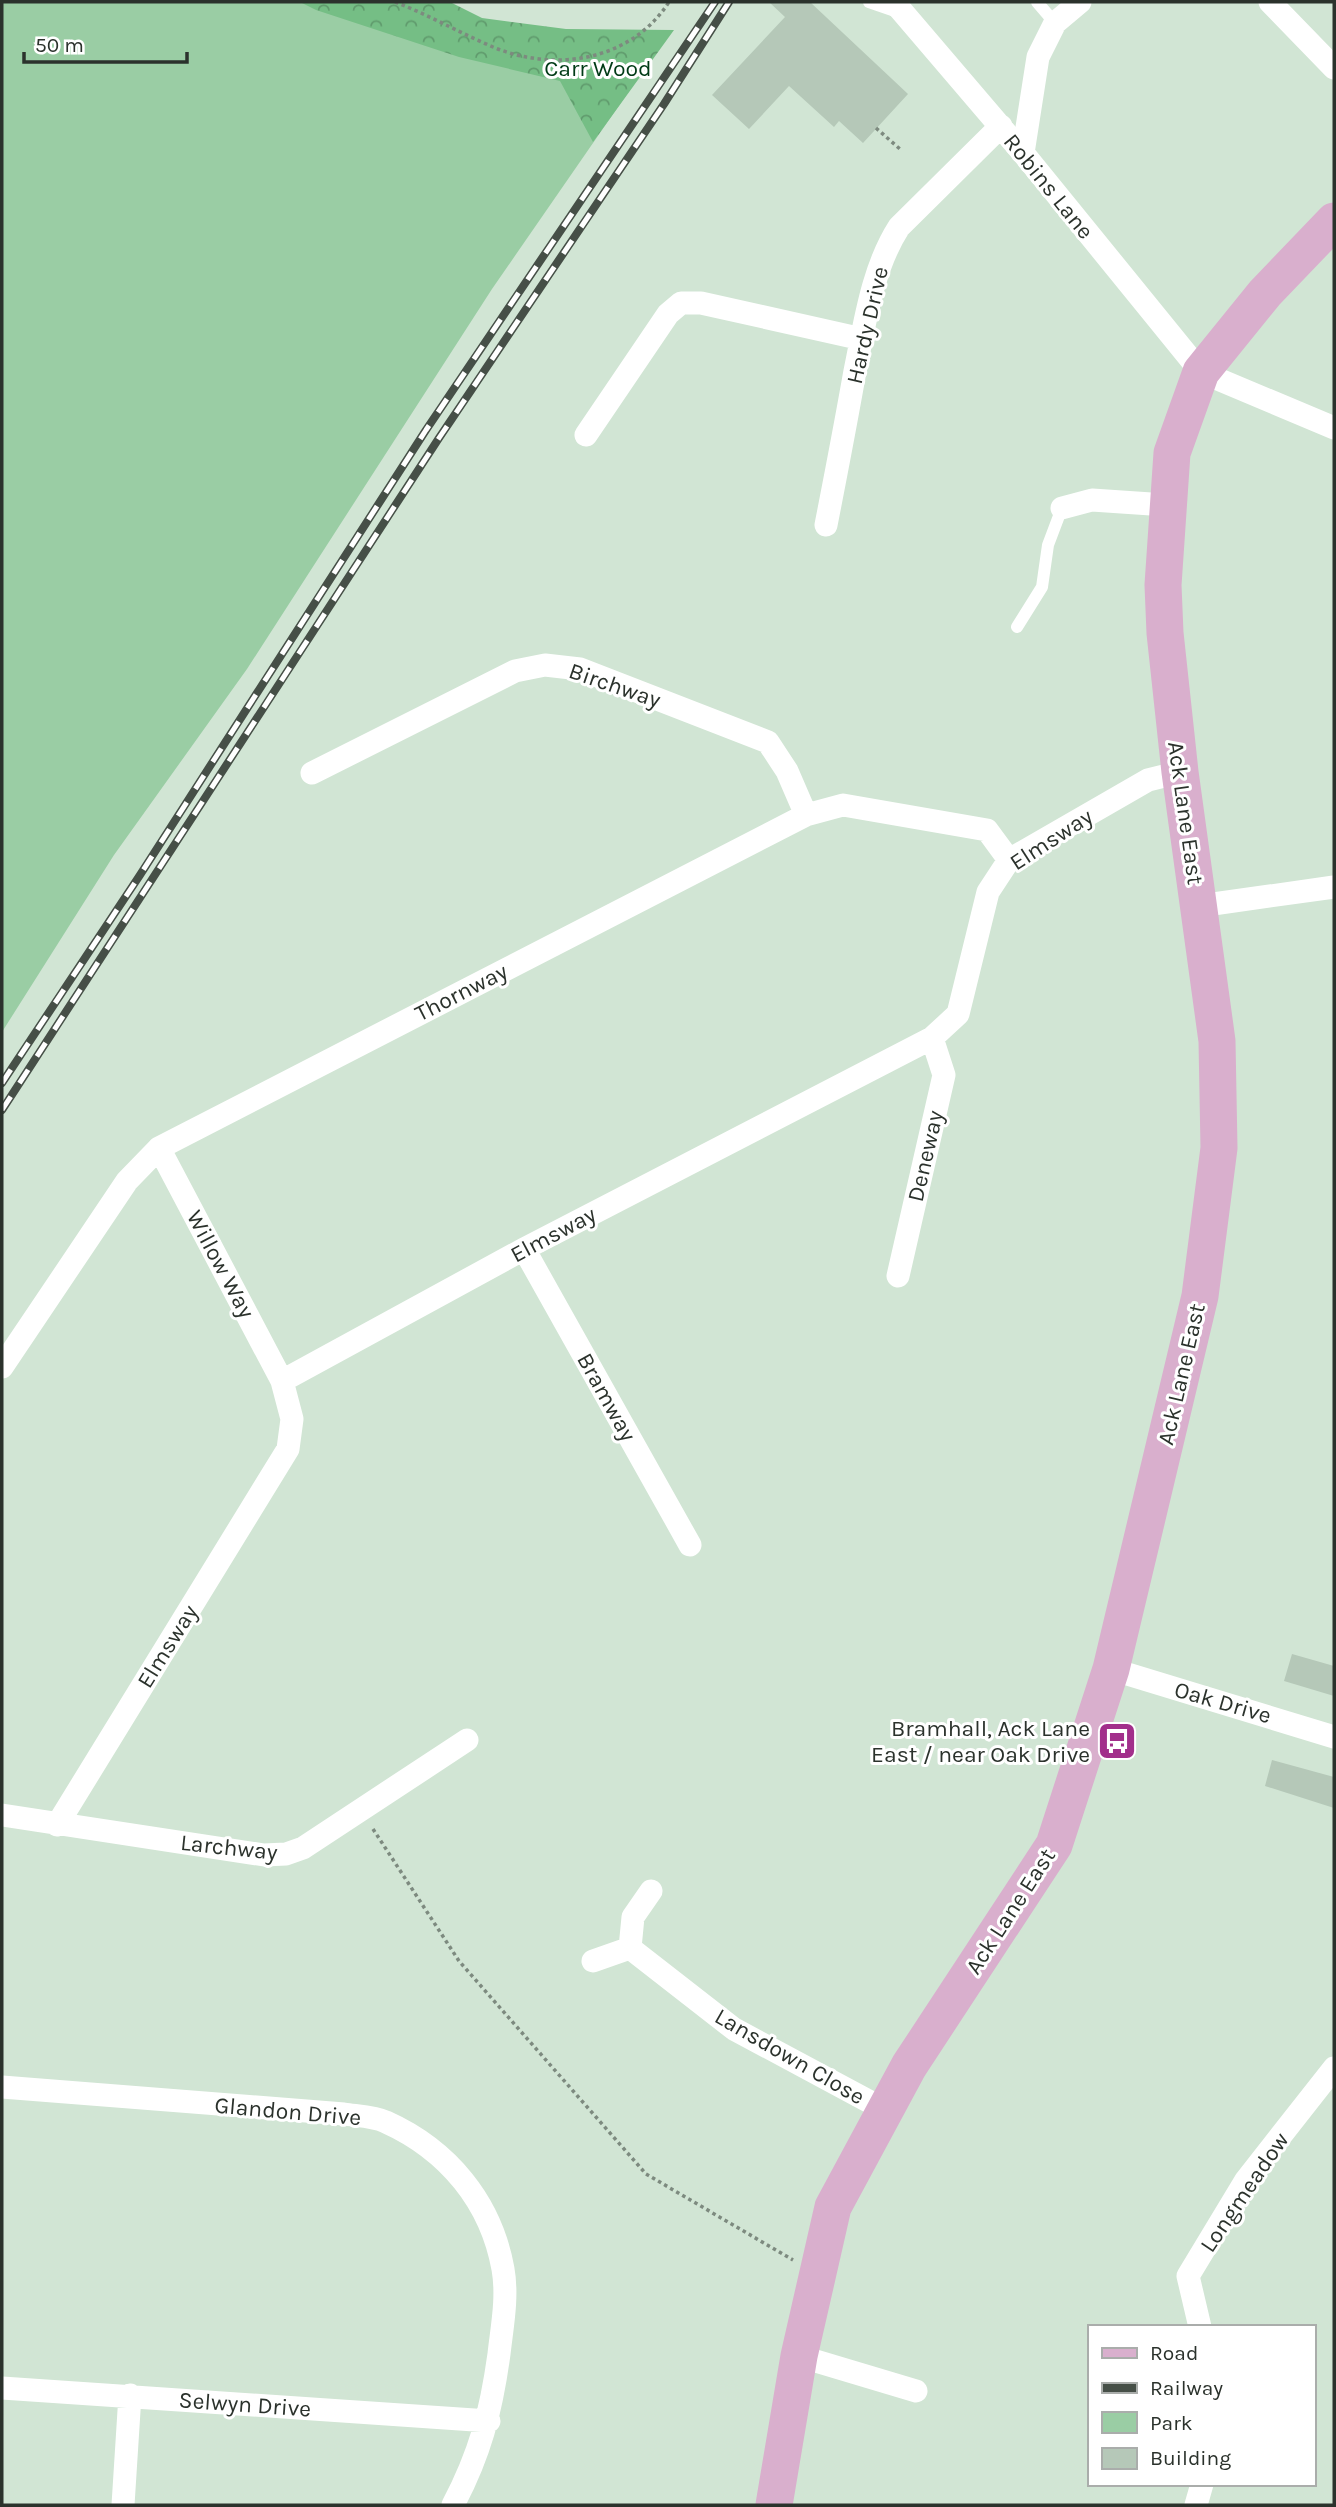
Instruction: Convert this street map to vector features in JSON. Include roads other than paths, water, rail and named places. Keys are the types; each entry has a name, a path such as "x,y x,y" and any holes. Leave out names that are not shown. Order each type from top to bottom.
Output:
{"main road":[{"name":"Ack Lane East","path":"774,2505 799,2356 820,2275 833,2207 909,2066 1054,1845 1111,1669 1200,1296 1220,1148 1217,1041 1180,772 1163,585 1166,505 1172,453 1201,372 1265,293 1334,221"}],"street":[{"path":"1023,153 1038,57 1055,23 1080,2"},
{"path":"1270,2 1334,68"},
{"name":"Robins Lane","path":"899,8 1023,153 1201,372"},
{"name":"Hardy Drive","path":"825,525 880,262 899,228 1000,127"},
{"path":"586,435 668,314 681,303 701,303 862,339"},
{"path":"1201,372 1334,428"},
{"path":"1062,508 1092,500 1166,505"},
{"name":"Birchway","path":"312,773 515,671 545,665 580,669 768,742 787,771 806,815"},
{"name":"Elmsway","path":"57,1825 288,1449 292,1419 282,1381 524,1249 932,1038 958,1014 988,892 1009,860 1148,779 1180,772"},
{"name":"Thornway","path":"2,1367 127,1181 159,1148 806,815 843,806 987,830 1009,860"},
{"path":"1199,906 1334,887"},
{"name":"Deneway","path":"898,1276 944,1075 932,1038"},
{"name":"Willow Way","path":"159,1148 282,1381"},
{"name":"Bramway","path":"524,1249 690,1545"},
{"name":"Oak Drive","path":"1111,1669 1334,1737"},
{"name":"Larchway","path":"2,1815 264,1855 286,1854 303,1848 467,1740"},
{"path":"593,1961 630,1948 633,1917 651,1891"},
{"name":"Lansdown Close","path":"630,1948 734,2029 885,2110"},
{"name":"Longmeadow","path":"1200,2325 1188,2276 1247,2180 1334,2068"},
{"name":"Glandon Drive","path":"2,2087 344,2114 384,2121 424,2144 456,2169 478,2201 496,2240 503,2272 504,2316 489,2421 473,2467 453,2505"},
{"path":"799,2356 916,2390"},
{"name":"Selwyn Drive","path":"2,2388 489,2421"},
{"path":"123,2505 130,2395"},
{"path":"1196,2505 1201,2486"}],"lane":[{"path":"869,2 899,8"},
{"path":"1037,2 1055,23"},
{"path":"1017,627 1042,587 1048,545 1062,508"}],"railway":[{"path":"2,1083 140,875 426,430 715,2"},
{"path":"2,1110 439,438 664,104 729,2"}],"place":[{"name":"Bramhall, Ack Lane East / near Oak Drive","path":"1117,1741"}],"park label":[{"name":"Carr Wood","path":"598,68"}]}
